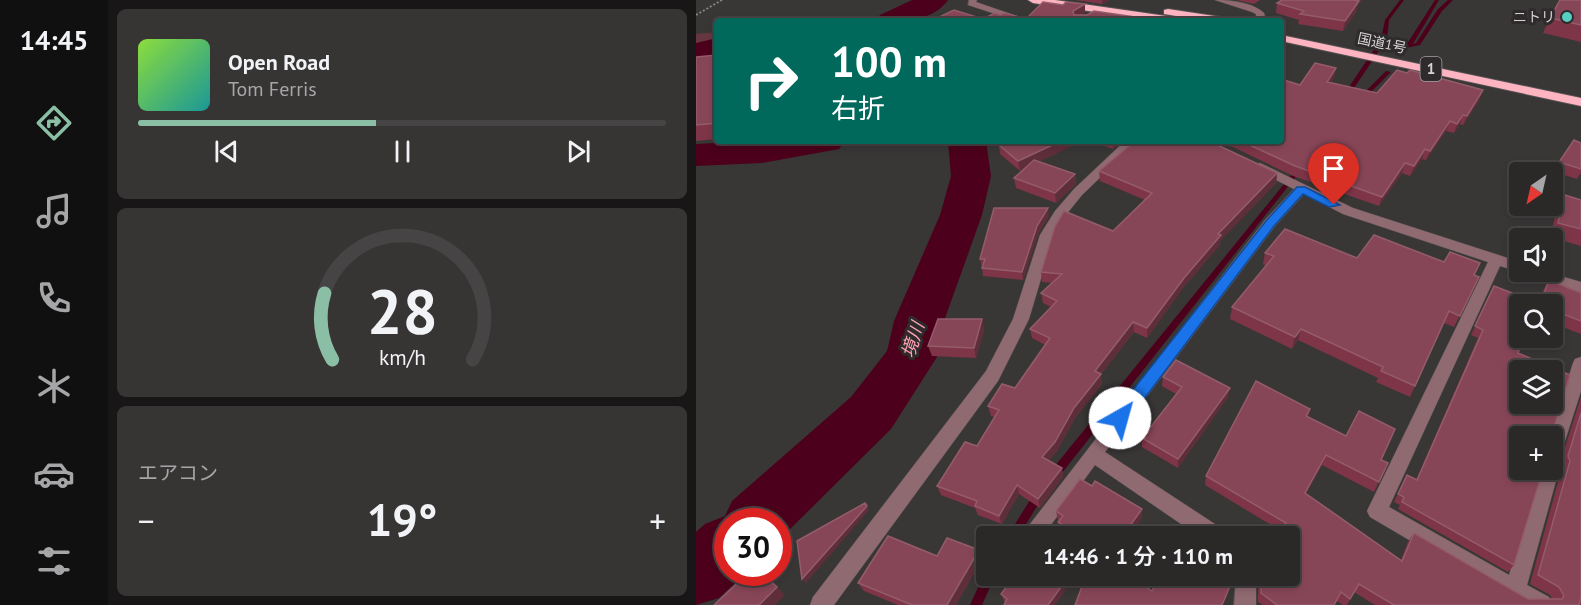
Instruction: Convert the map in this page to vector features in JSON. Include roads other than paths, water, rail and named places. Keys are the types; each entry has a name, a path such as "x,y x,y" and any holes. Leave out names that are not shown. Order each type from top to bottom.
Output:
{"highway":[{"path":"1033,0 1161,18"},
{"path":"1086,0 1208,18"},
{"name":"国道1号","path":"1284,31 1581,90"},
{"name":"国道1号","path":"1284,39 1581,102"}],"street":[{"path":"973,0 971,3 1017,18"},
{"path":"1219,0 1256,10 1260,13 1261,18"},
{"path":"1088,17 1104,9"},
{"path":"821,605 992,376 1021,319 1047,235 1060,214 1078,192 1129,144"},
{"path":"1248,162 1348,211 1509,264"},
{"path":"1038,526 1299,188"},
{"path":"1496,260 1377,511 1542,605"},
{"path":"1563,281 1581,287"},
{"path":"1562,426 1581,363"},
{"path":"1093,454 1201,526"},
{"path":"1515,590 1547,480"},
{"path":"1245,605 1246,586"}],"waterway":[{"name":"境川","path":"896,18 934,0"},
{"path":"1346,96 1384,39 1387,20 1402,0"},
{"path":"1408,47 1437,0"},
{"path":"1409,46 1418,44 1440,10 1451,0"},
{"name":"境川","path":"696,53 714,48"},
{"path":"1361,99 1388,72"},
{"name":"境川","path":"696,155 762,152 809,144"},
{"name":"境川","path":"769,508 871,413 911,357 919,321 961,215 971,176 967,144"},
{"path":"1054,475 1299,169"},
{"path":"1019,526 1039,495"},
{"name":"境川","path":"696,575 714,559"},
{"path":"976,605 985,586"}],"place":[{"name":"ニトリ","path":"1567,17"}]}
